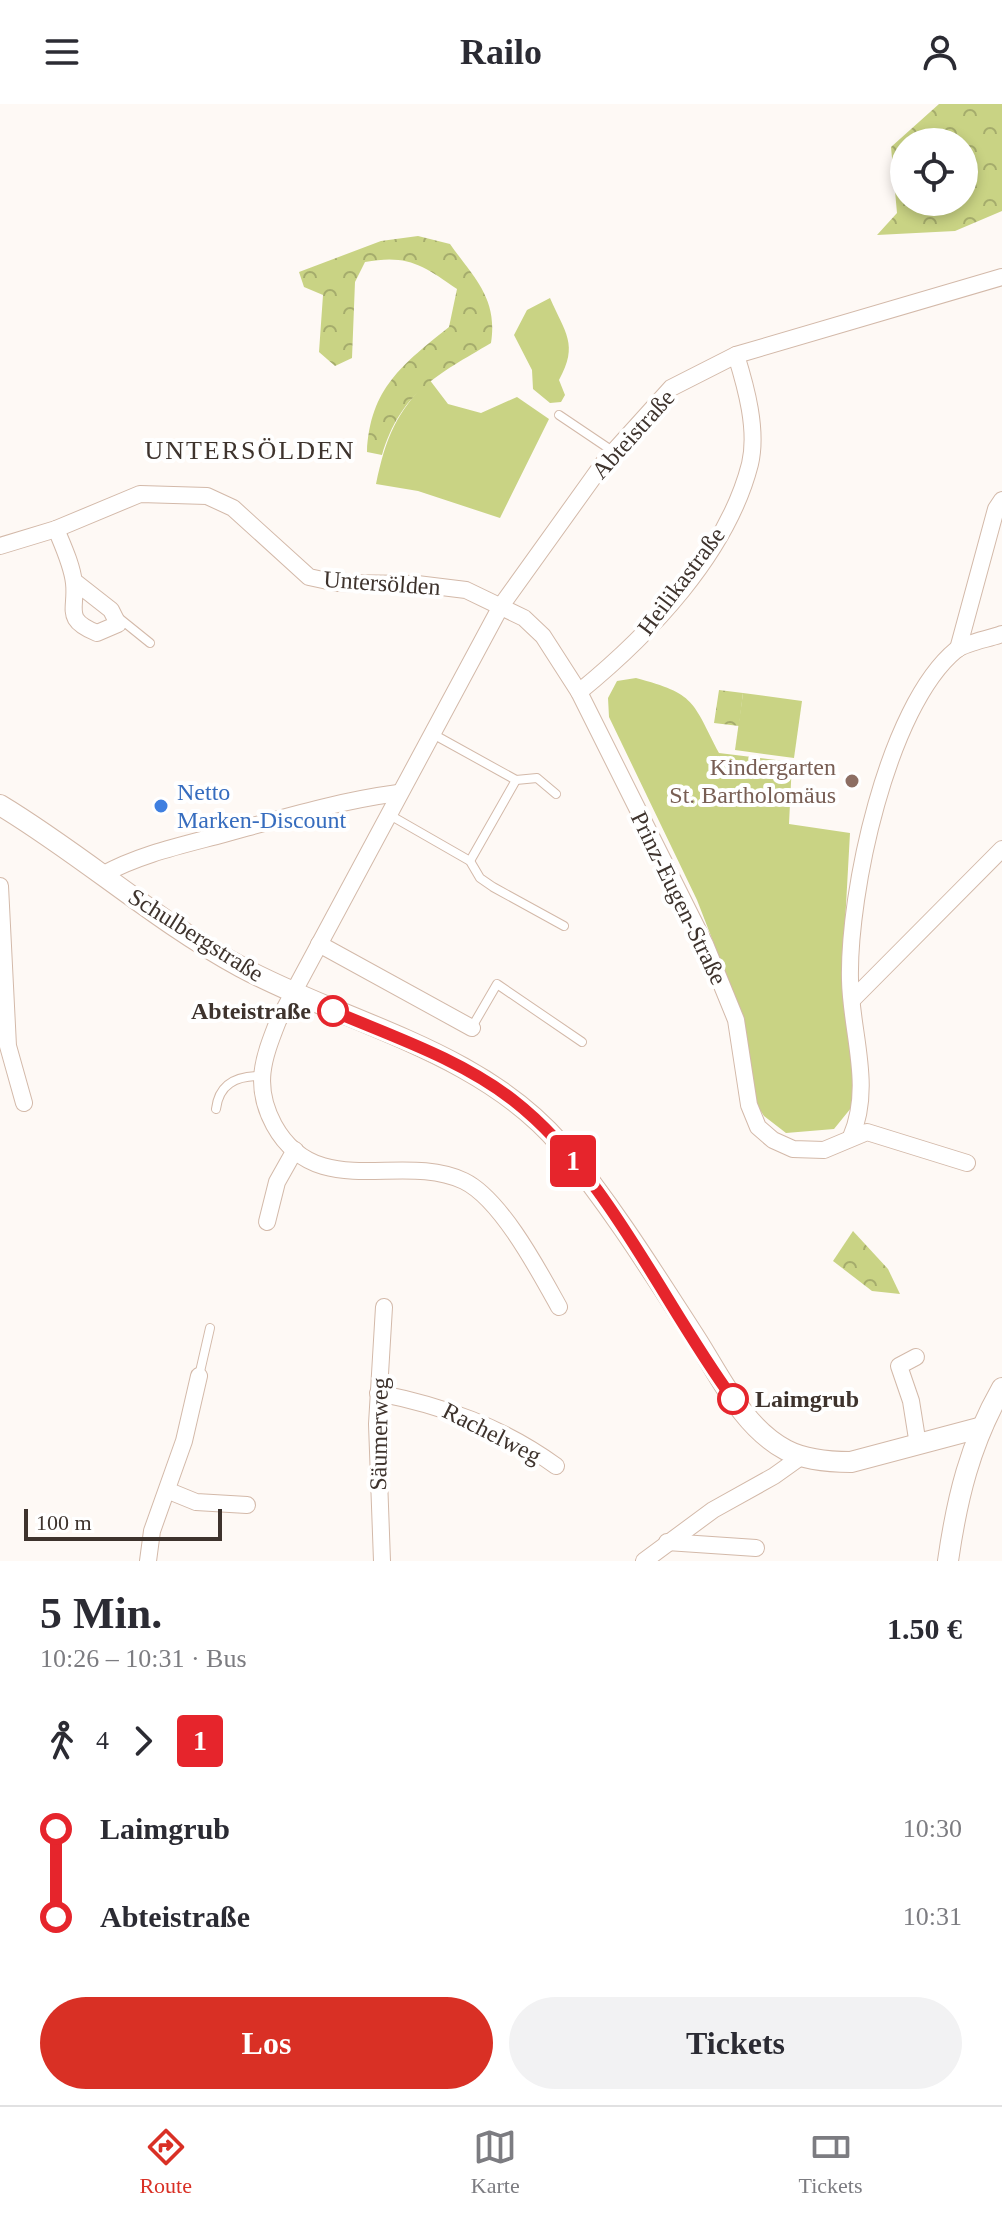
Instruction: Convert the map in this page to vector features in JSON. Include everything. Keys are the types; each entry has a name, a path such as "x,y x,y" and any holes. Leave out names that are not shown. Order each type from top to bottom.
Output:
{"street":[{"name":"Abteistraße","path":"260,1076 261,1063 292,993 501,606 562,516 671,388 736,355 1002,277"},
{"name":"Heilikastraße","path":"579,692 623,656 684,585 716,543 737,499 751,462 751,441 747,399 736,355"},
{"name":"Untersölden","path":"0,546 56,529 140,494 207,496 233,508 309,577 337,583 437,585 466,590 501,606"},
{"path":"851,1137 859,1119 862,1092 850,979 871,818 893,750 922,690 958,649 996,509 1002,500"},
{"path":"56,529 74,581 70,606 85,627 97,633 108,631 118,624 118,617 74,581"},
{"name":"Prinz-Eugen-Straße","path":"501,606 524,618 543,636 579,692 705,944 736,1020 749,1105 758,1127 773,1140 793,1149 824,1150 867,1132 967,1163"},
{"path":"958,649 1002,634"},
{"path":"102,875 135,859 243,829 354,799 398,793"},
{"name":"Schulbergstraße","path":"0,805 200,944 292,993 456,1065 513,1100 559,1144 601,1199 742,1411 775,1442 802,1456 851,1462 979,1428"},
{"path":"852,1000 1002,849"},
{"path":"0,886 8,1046 24,1103"},
{"path":"319,944 472,1028"},
{"path":"260,1076 268,1113 295,1150 319,1165 367,1172 425,1172 464,1181 493,1206 559,1307"},
{"path":"267,1222 277,1182 295,1150"},
{"name":"Säumerweg","path":"382,1561 377,1494 378,1393 384,1307"},
{"path":"916,1357 899,1366 911,1401 918,1445"},
{"path":"148,1561 152,1531 169,1491 199,1376"},
{"path":"948,1561 958,1498 979,1428 1002,1388"},
{"name":"Rachelweg","path":"378,1393 437,1404 530,1447 556,1466"},
{"path":"644,1561 667,1542 802,1456"},
{"path":"169,1491 196,1502 247,1505"},
{"path":"667,1542 756,1548"}],"lane":[{"path":"559,415 614,452"},
{"path":"118,617 150,643"},
{"path":"431,733 516,780 537,778 556,794"},
{"path":"470,861 516,780"},
{"path":"387,814 470,861 480,878 564,926"},
{"path":"472,1028 497,984 582,1042"},
{"path":"216,1109 217,1098 227,1084 243,1076 260,1076"},
{"path":"199,1376 210,1328"}],"green space":[{"path":"939,104 1002,104 1002,211 955,231 877,235 894,216 978,216 978,128 912,128"},
{"path":"418,236 450,244 475,278 491,313 491,343 423,387 399,415 382,455 367,452 369,430 382,394 417,353 449,327 457,289 424,268 404,261 365,262 355,282 352,358 335,366 319,352 323,295 304,287 299,272 381,241"},
{"path":"550,298 565,330 569,347 559,380 565,395 561,402 550,403 533,389 532,370 514,335 527,310"},
{"path":"429,379 448,404 481,413 517,397 549,419 500,518 418,491 376,484 384,452 400,415"},
{"path":"636,678 670,689 690,702 719,753 792,762 789,824 850,833 842,977 854,1082 851,1108 834,1129 786,1133 764,1116 753,1099 742,1016 697,900 609,717 608,698 617,681"},
{"path":"719,690 743,693 739,726 714,723"},
{"path":"743,693 802,701 794,758 735,750"},
{"path":"853,1231 888,1269 900,1294 872,1291 833,1261"}],"bus line":[{"name":"1","path":"333,1011 456,1065 513,1100 559,1144 601,1199 695,1337 733,1399"}],"place":[{"name":"Kindergarten St. Bartholomäus","path":"852,781"},
{"name":"Netto Marken-Discount","path":"161,806"},
{"name":"Abteistraße","path":"333,1011"},
{"name":"Laimgrub","path":"733,1399"}],"district":[{"name":"UNTERSÖLDEN","path":"250,450"}]}
